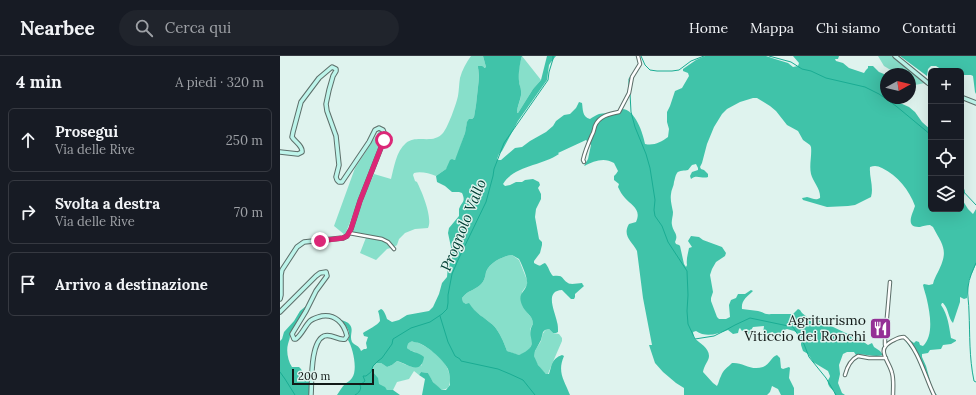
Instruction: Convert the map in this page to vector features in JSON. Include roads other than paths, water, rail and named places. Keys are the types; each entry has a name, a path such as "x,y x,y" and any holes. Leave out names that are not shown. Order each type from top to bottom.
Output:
{"street":[{"path":"584,162 586,147 596,124 607,114 619,112 628,93 632,77 640,64 638,56"},
{"path":"895,56 928,83"},
{"path":"280,152 298,154 302,152 301,148 292,137 301,102 319,78 332,67 335,67 336,72 333,76 326,104 336,136 339,165 336,177 337,180 342,182 356,159 369,142 375,130 379,128 383,130 385,135 349,233 343,238 304,242 297,247 282,270 280,299"},
{"path":"964,98 976,103"},
{"path":"349,233 382,239 388,242 394,249"},
{"path":"280,312 320,272 326,272 328,274 316,291 292,336 296,339 312,319 325,316 335,317 343,327 347,336 342,340 333,336 325,336 317,342 312,371 311,395"},
{"path":"890,282 884,352 893,374 893,395"},
{"path":"885,345 900,337 904,337 906,339 922,364 934,395"},
{"path":"845,375 848,365 858,356 869,358 886,358"}],"waterway":[{"name":"Prognolo Vallo","path":"355,395 360,391 360,385 365,381 363,376 366,376 371,372 373,366 382,358 392,344 393,339 411,328 430,322 447,309 452,274 486,202 494,169 504,143 548,80 553,56"},
{"path":"641,56 645,65 650,70 657,71 679,70 691,61 704,56"},
{"path":"769,56 791,62 802,69 811,71 826,78 865,87 879,94 896,106 928,133"},
{"path":"629,88 629,79 631,76"},
{"path":"630,93 631,112 650,168 655,200 655,216 662,226 668,242 687,271 688,324 695,339 714,336 750,318 793,327 804,344 809,357 826,378 836,395"},
{"path":"964,192 976,205"},
{"path":"976,263 971,274 968,287 971,363 974,381 976,382"},
{"path":"440,316 448,342 455,356 461,361 498,369 510,374 523,380 535,395"},
{"path":"280,372 295,395"}],"place":[{"name":"Agriturismo Viticcio dei Ronchi","path":"881,328"}]}
